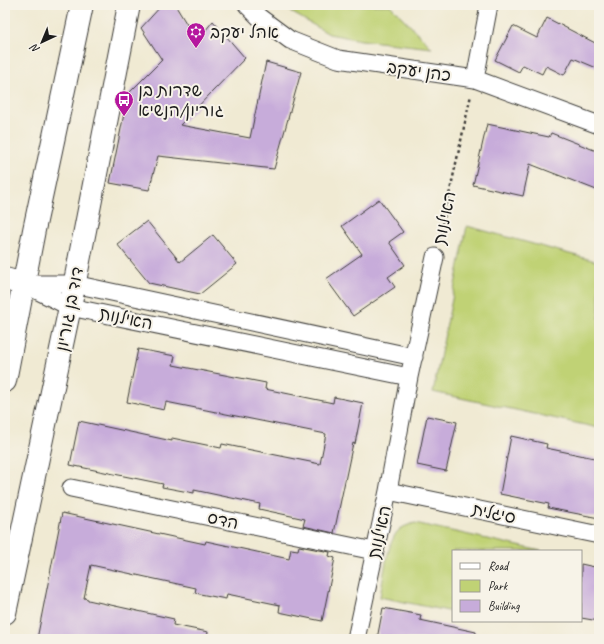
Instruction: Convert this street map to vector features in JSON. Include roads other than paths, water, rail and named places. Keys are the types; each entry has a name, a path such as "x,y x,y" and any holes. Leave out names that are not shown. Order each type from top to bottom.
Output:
{"main road":[{"path":"5,381 14,282 38,214 82,5"},
{"name":"דוד בן גוריון","path":"5,613 70,307 129,5"}],"street":[{"name":"כהן יעקב","path":"247,5 290,40 338,59 475,79 599,125"},
{"path":"475,79 489,5"},
{"name":"האילנות","path":"356,639 436,257"},
{"name":"האילנות","path":"14,282 74,284 414,357"},
{"name":"האילנות","path":"14,282 70,307 410,377"},
{"name":"הדס","path":"71,488 374,551"},
{"name":"סיגלית","path":"388,491 599,535"}],"place":[{"name":"אהל יעקב","path":"196,49"},
{"name":"שדרות בן גוריון/הנשיא","path":"124,117"}]}
